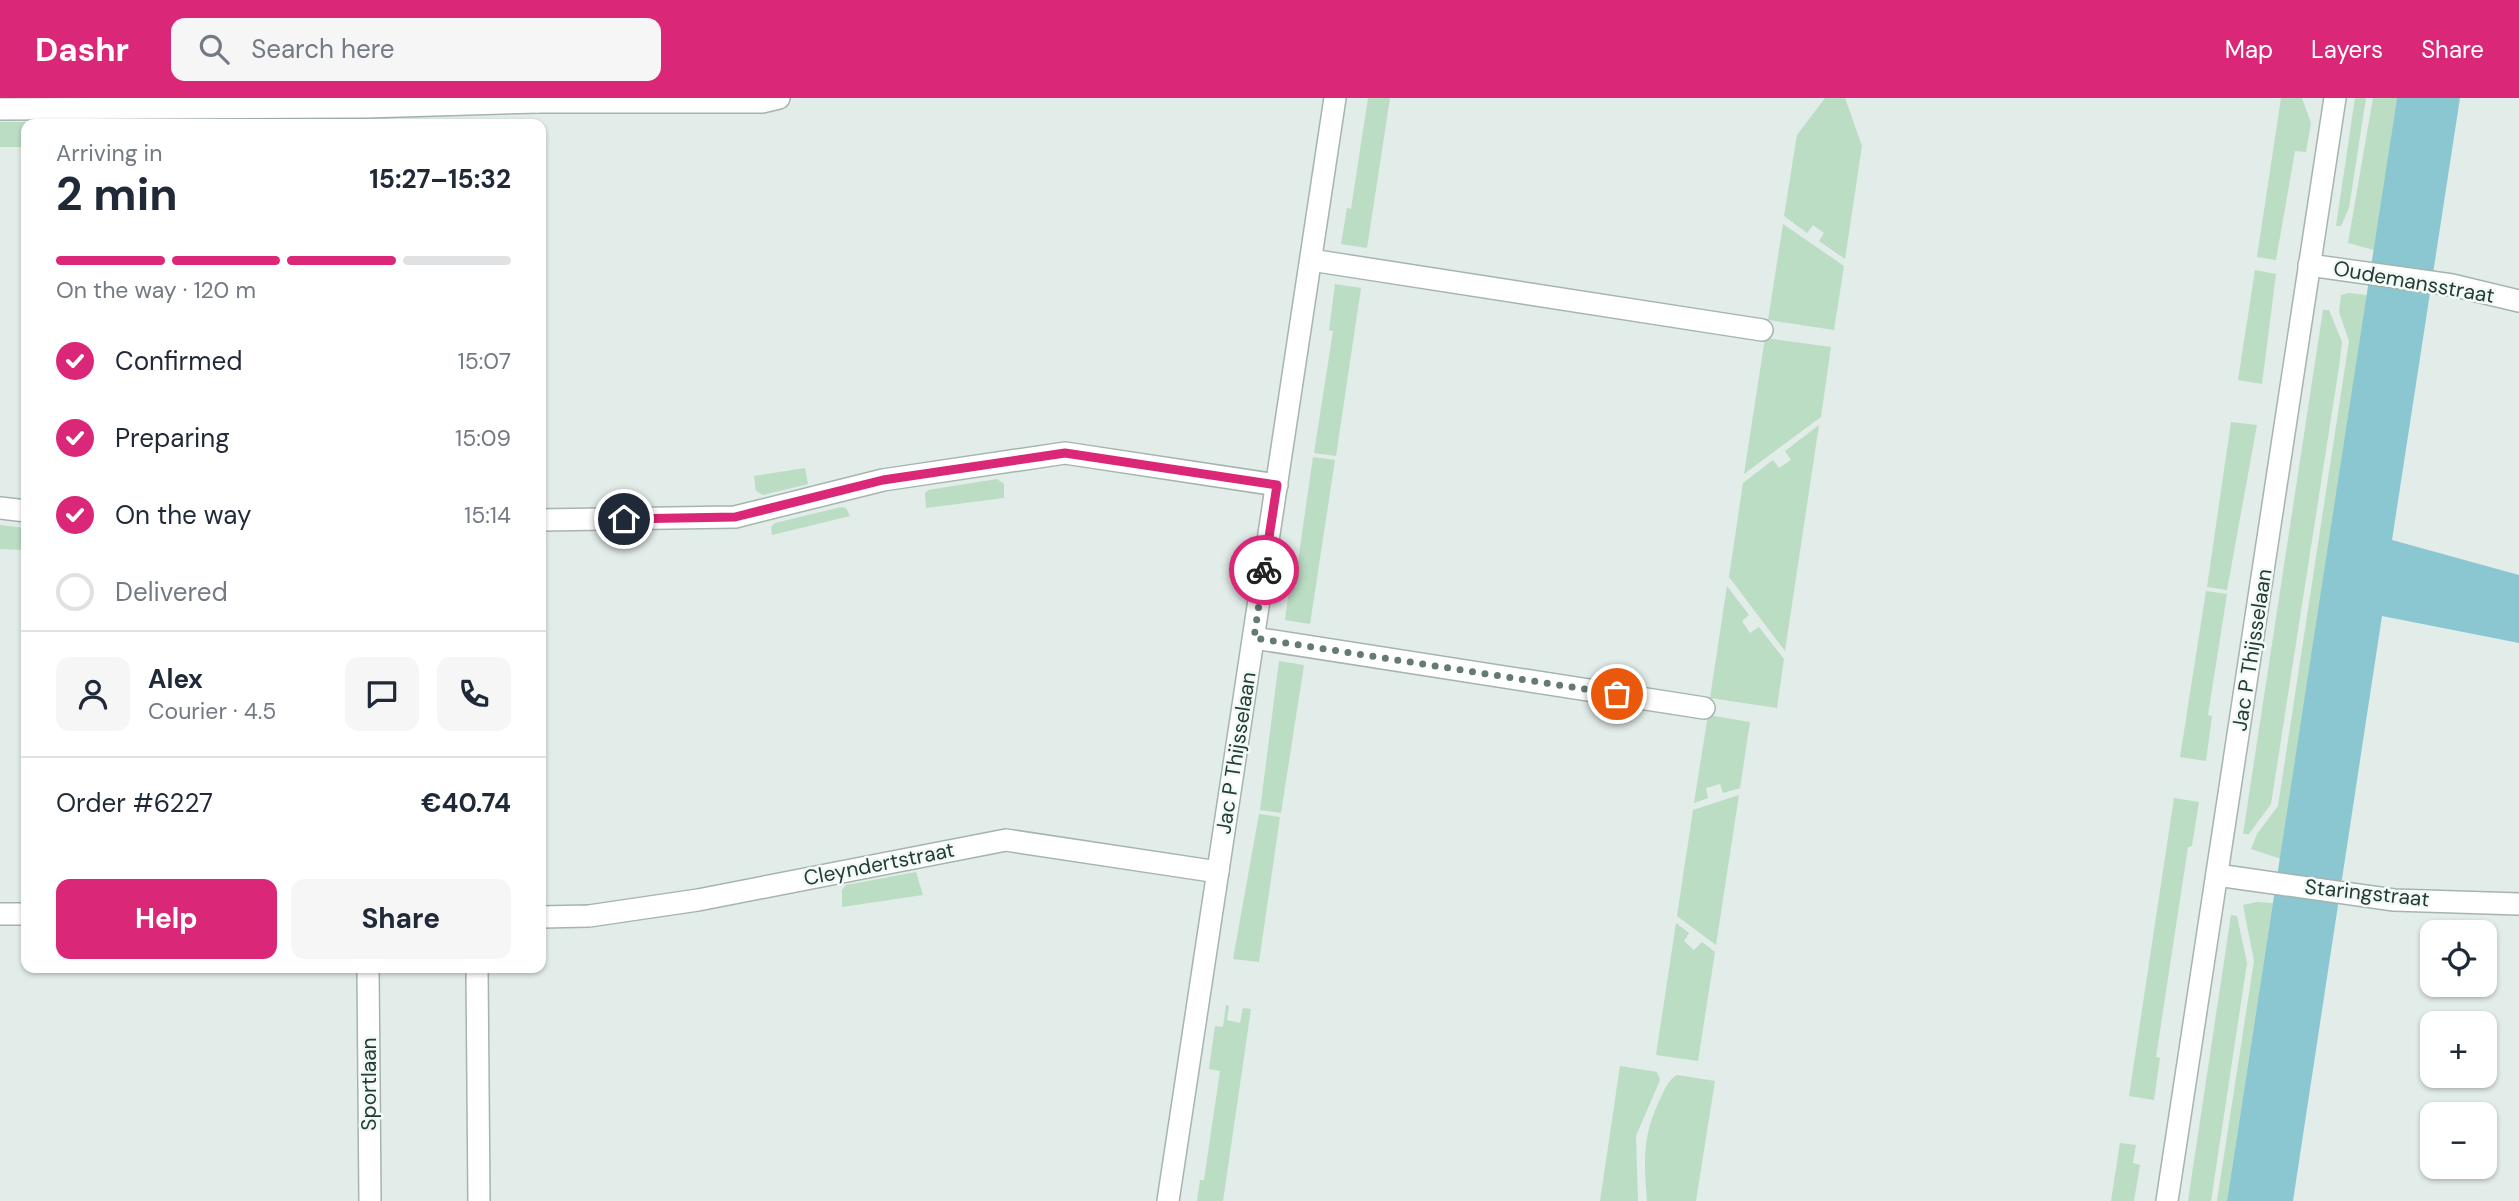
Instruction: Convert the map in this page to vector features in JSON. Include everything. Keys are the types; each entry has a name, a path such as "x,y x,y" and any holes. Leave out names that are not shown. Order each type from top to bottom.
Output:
{"street":[{"path":"0,109 366,116 473,114 537,100 762,102 779,98"},
{"name":"Jac P Thijsselaan","path":"1168,1201 1335,98"},
{"name":"Jac P Thijsselaan","path":"2167,1201 2335,98"},
{"path":"1311,260 1762,330"},
{"name":"Oudemansstraat","path":"2309,265 2452,285 2519,301"},
{"path":"546,520 735,517 883,480 1065,453 1277,485"},
{"path":"0,509 21,511"},
{"path":"1254,638 1704,708"},
{"name":"Cleyndertstraat","path":"546,917 589,916 698,900 1006,840 1218,872"},
{"name":"Staringstraat","path":"2217,875 2394,900 2519,904"},
{"path":"0,914 21,914"},
{"name":"Sportlaan","path":"368,973 369,1201"},
{"path":"477,973 478,1201"}],"green space":[{"path":"1368,98 1390,98 1367,248 1341,244 1347,208 1351,209"},
{"path":"1825,98 1845,98 1862,146 1845,259 1819,241 1824,233 1813,225 1807,233 1784,216 1797,135"},
{"path":"2281,98 2302,98 2311,123 2306,152 2295,151 2276,260 2257,257"},
{"path":"2355,98 2366,98 2349,208 2341,226 2336,226"},
{"path":"2373,98 2397,98 2374,250 2348,243"},
{"path":"0,122 21,122 21,147 0,147"},
{"path":"1783,224 1844,266 1834,330 1768,320"},
{"path":"2255,270 2276,274 2262,384 2238,380"},
{"path":"1335,284 1361,288 1336,456 1314,453 1333,331 1329,330"},
{"path":"2341,295 2367,295 2281,859 2251,849 2257,834 2278,806 2349,341 2339,312"},
{"path":"2323,310 2329,310 2342,342 2339,367 2271,804 2249,834 2243,834"},
{"path":"1765,338 1831,347 1821,417 1744,474"},
{"path":"2231,422 2257,425 2227,590 2207,587"},
{"path":"1819,425 1785,651 1729,577 1743,483 1773,460 1779,468 1791,460 1785,451"},
{"path":"1313,457 1335,460 1310,624 1285,620 1291,575 1296,575"},
{"path":"805,468 808,484 763,495 756,491 754,476"},
{"path":"997,479 1004,484 1004,498 926,508 925,493 928,490"},
{"path":"846,508 850,516 772,535 771,527 775,523"},
{"path":"0,525 21,527 21,550 0,549"},
{"path":"1727,586 1749,615 1742,621 1750,633 1759,627 1784,659 1777,708 1710,698"},
{"path":"2206,591 2227,594 2208,715 2212,716 2206,761 2180,757"},
{"path":"1279,661 1304,665 1281,813 1260,810"},
{"path":"1708,715 1750,722 1740,788 1723,793 1720,784 1706,788 1708,798 1694,803"},
{"path":"1739,795 1716,945 1677,916 1693,810"},
{"path":"2174,798 2199,802 2192,846 2188,847 2156,1057 2160,1058 2154,1100 2129,1096"},
{"path":"1259,814 1280,817 1259,962 1233,959"},
{"path":"916,872 923,895 842,907 842,890 846,885"},
{"path":"2273,903 2227,1201 2217,1201 2254,961 2243,905"},
{"path":"2231,915 2237,916 2247,963 2211,1201 2188,1201"},
{"path":"1676,923 1689,933 1684,941 1694,950 1702,942 1715,952 1698,1061 1656,1055"},
{"path":"1226,1005 1229,1006 1227,1020 1240,1023 1243,1008 1251,1009 1223,1201 1197,1201 1200,1180 1204,1180 1220,1071 1209,1069 1215,1026 1223,1027"},
{"path":"1620,1066 1657,1072 1660,1080 1636,1136 1638,1201 1600,1201"},
{"path":"1677,1075 1715,1081 1696,1201 1647,1201 1647,1136 1664,1091"},
{"path":"2120,1143 2136,1145 2133,1163 2140,1165 2134,1201 2111,1201"}],"water":[{"path":"2397,98 2460,98 2392,540 2519,575 2519,643 2382,616 2293,1201 2227,1201"}],"way so far":[{"path":"1264,570 1254,638 1617,694"}],"route":[{"path":"624,519 735,517 883,480 1065,453 1277,485 1264,570"}]}
